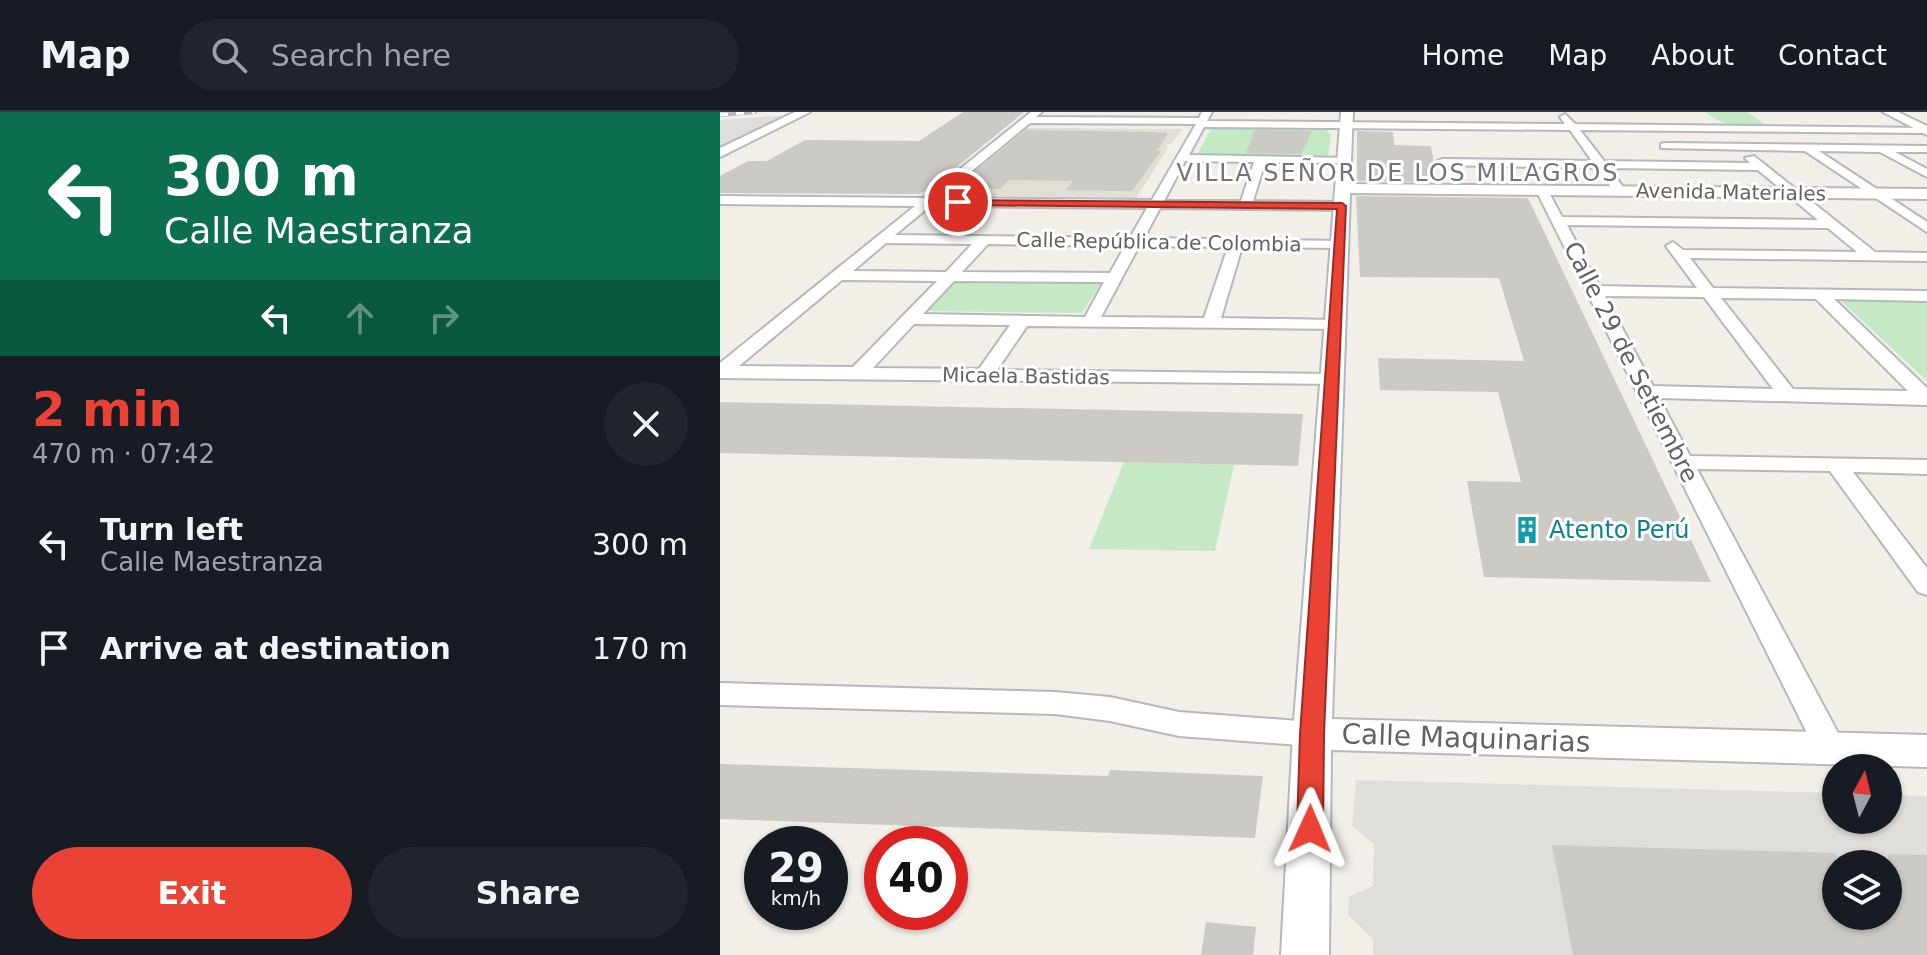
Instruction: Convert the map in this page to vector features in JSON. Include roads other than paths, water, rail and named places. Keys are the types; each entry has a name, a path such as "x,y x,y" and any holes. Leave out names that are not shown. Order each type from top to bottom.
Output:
{"street":[{"path":"720,153 804,112"},
{"path":"1271,124 1275,112"},
{"path":"1429,112 1436,141"},
{"path":"1492,112 1505,139"},
{"path":"1561,112 1620,191"},
{"path":"1631,112 1685,165"},
{"path":"1756,112 1927,228"},
{"path":"1889,112 1926,130"},
{"path":"720,372 1033,116 1203,119 1271,124 1347,118 1433,126 1926,130"},
{"path":"1305,955 1312,734 1347,118"},
{"path":"1830,118 1927,174"},
{"path":"1090,322 1203,119"},
{"path":"1706,120 1716,128"},
{"path":"1665,146 1927,149"},
{"path":"1736,147 1871,256"},
{"path":"1511,151 1517,163"},
{"path":"1181,158 1344,160"},
{"path":"1246,205 1260,159"},
{"path":"1448,189 1441,159 1760,167"},
{"name":"Avenida Materiales","path":"1342,197 1448,189 1927,194"},
{"name":"Calle 29 de Setiembre","path":"1542,190 1830,748"},
{"path":"720,200 1246,205 1342,197"},
{"path":"1558,221 1831,224"},
{"path":"1654,222 1787,394"},
{"name":"Calle República de Colombia","path":"883,239 1339,244"},
{"path":"858,373 984,240"},
{"path":"1211,323 1236,243"},
{"path":"1678,254 1927,257"},
{"path":"839,275 1114,278"},
{"path":"1594,291 1927,296"},
{"path":"1820,294 1926,398"},
{"path":"909,319 1334,325"},
{"path":"984,375 1022,321"},
{"name":"Micaela Bastidas","path":"720,372 1332,380"},
{"path":"1646,392 1926,398"},
{"path":"1682,462 1927,467"},
{"path":"1836,465 1927,586"},
{"name":"Calle Maquinarias","path":"720,694 1055,703 1241,731 1927,751"}],"railway":[{"path":"720,115 755,112"}],"place":[{"name":"Atento Perú","path":"1527,530"}],"district":[{"name":"VILLA SEÑOR DE LOS MILAGROS","path":"1398,173"}]}
